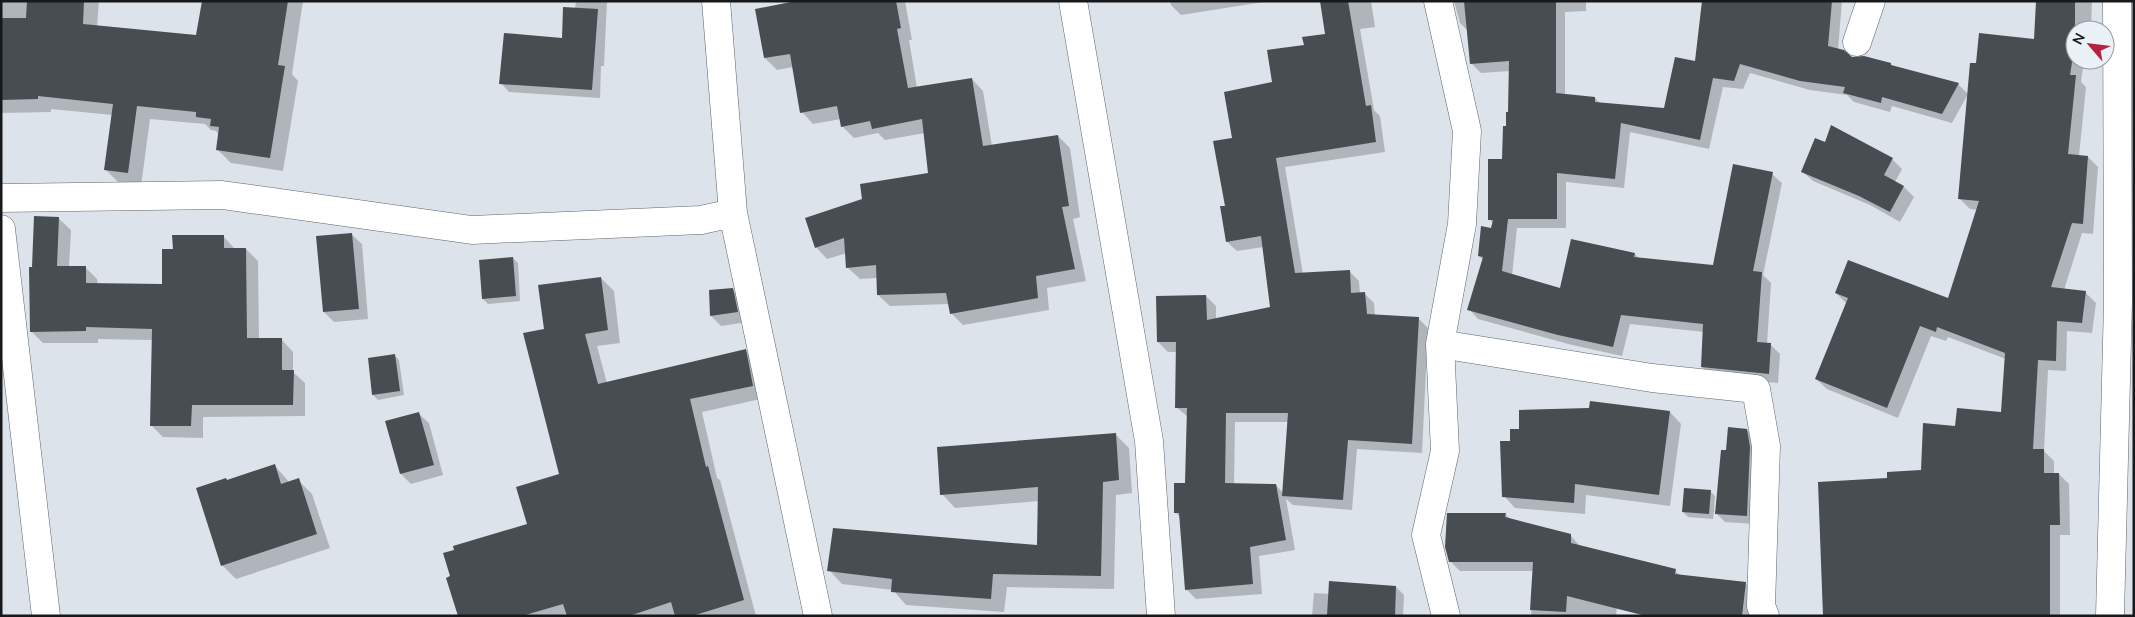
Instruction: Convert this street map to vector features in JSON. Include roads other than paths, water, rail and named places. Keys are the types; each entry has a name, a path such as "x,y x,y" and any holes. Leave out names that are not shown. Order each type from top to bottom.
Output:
{"street":[{"path":"716,1 733,213 818,616"},
{"path":"1073,1 1149,441 1161,616"},
{"path":"1438,1 1467,131 1462,224 1440,344 1445,451 1426,535 1446,616"},
{"path":"1856,42 1871,1"},
{"path":"2110,616 2118,302 2117,1"},
{"path":"1,198 222,195 472,230 701,220 733,213"},
{"path":"1,229 46,616"},
{"path":"1440,344 1652,378 1756,389 1766,446 1761,606 1765,616"}]}
